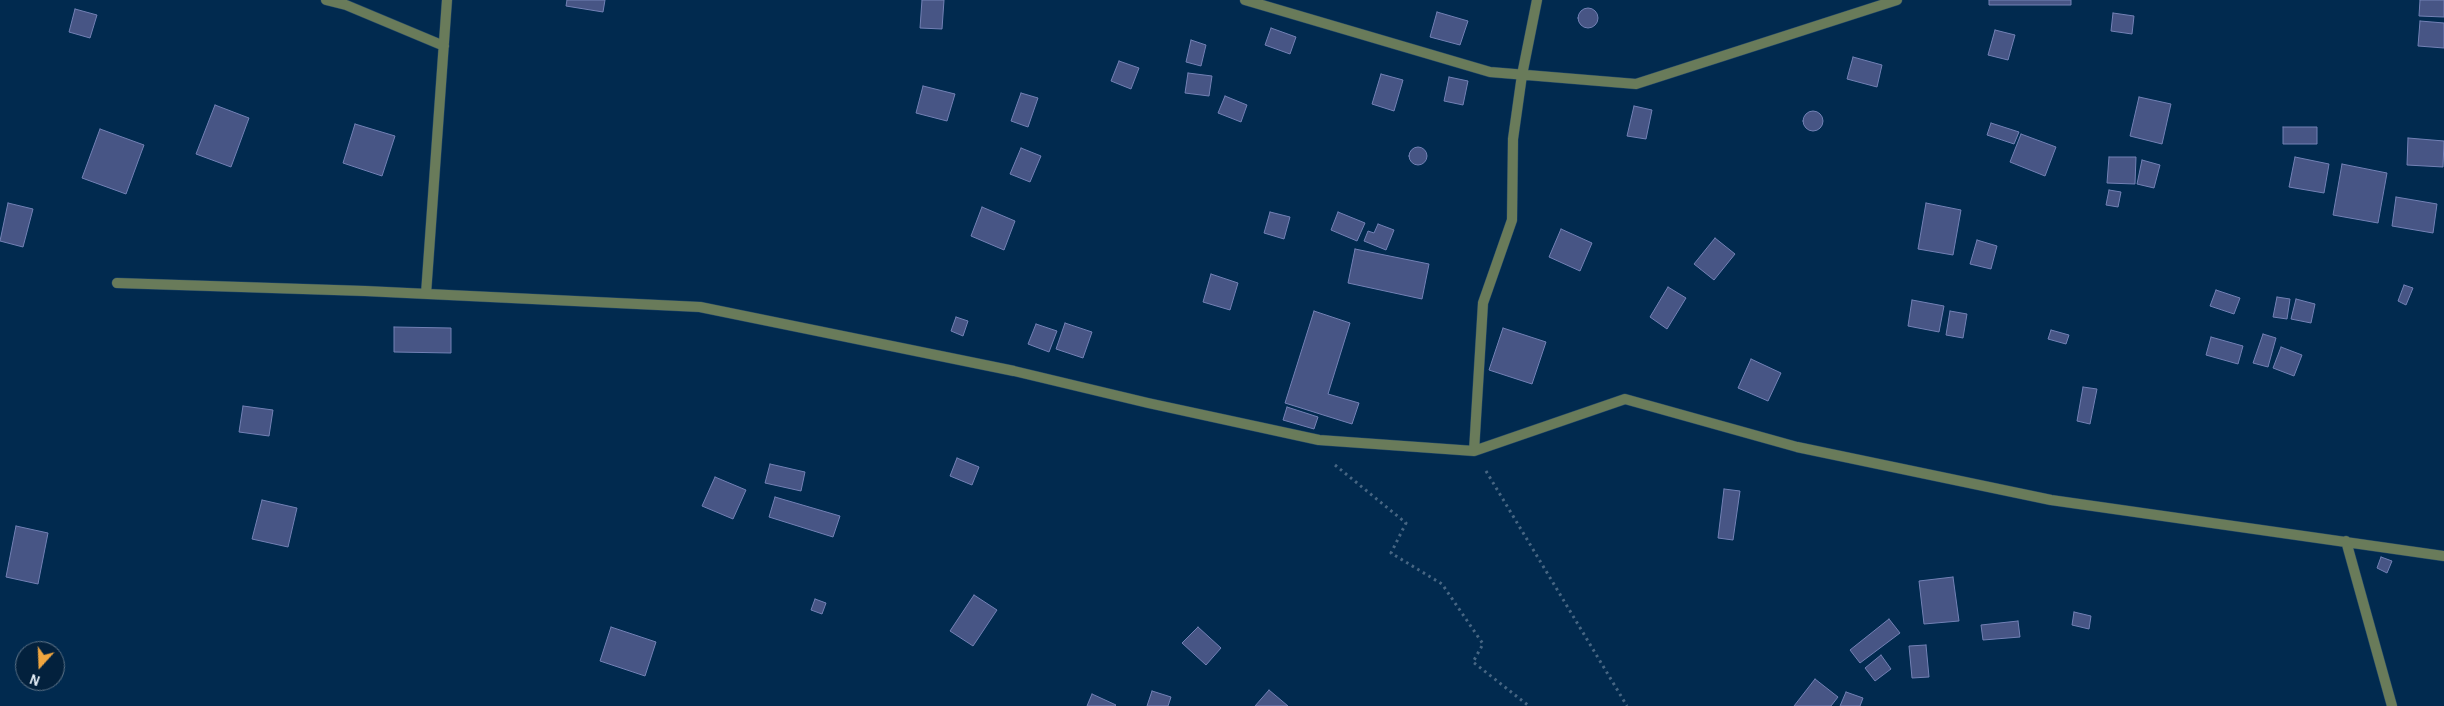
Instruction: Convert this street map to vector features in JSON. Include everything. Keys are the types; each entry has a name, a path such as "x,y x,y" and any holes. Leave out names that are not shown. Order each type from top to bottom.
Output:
{"street":[{"path":"326,0 346,5 444,46"},
{"path":"426,294 447,0"},
{"path":"1245,0 1490,72 1636,84 1897,0"},
{"path":"1474,451 1483,303 1512,220 1513,139 1522,75 1538,0"},
{"path":"117,283 426,294 700,307 1014,371 1148,403 1319,440 1474,451 1625,399 1797,447 2052,500 2444,556"},
{"path":"2346,541 2392,706"}],"path":[{"path":"1474,451 1627,706"},
{"path":"1331,461 1406,522 1391,553 1442,584 1483,644 1472,662 1529,706"}],"building":[{"path":"567,0 605,0 603,12 566,6"},
{"path":"922,0 944,0 942,29 920,28"},
{"path":"1989,0 2071,0 2071,5 1989,5"},
{"path":"2420,0 2444,0 2444,17 2419,16"},
{"path":"1584,8 1592,8 1598,14 1598,22 1592,28 1584,28 1578,22 1578,14"},
{"path":"75,9 97,15 90,38 69,32"},
{"path":"1437,12 1468,21 1460,45 1430,37"},
{"path":"2113,13 2134,16 2132,34 2111,31"},
{"path":"2420,21 2444,23 2444,48 2418,46"},
{"path":"1271,28 1296,37 1290,54 1265,45"},
{"path":"1995,30 2015,35 2008,60 1988,55"},
{"path":"1191,40 1206,45 1201,66 1186,62"},
{"path":"1853,57 1882,65 1877,87 1847,79"},
{"path":"1119,61 1139,68 1131,89 1111,81"},
{"path":"1188,73 1212,76 1209,96 1185,93"},
{"path":"1381,74 1403,80 1394,111 1372,104"},
{"path":"1449,77 1468,81 1463,105 1444,101"},
{"path":"923,86 955,94 947,121 916,113"},
{"path":"1021,93 1038,98 1028,127 1011,121"},
{"path":"1225,96 1247,105 1241,122 1218,113"},
{"path":"2139,97 2171,104 2162,144 2130,136"},
{"path":"215,105 249,118 231,167 196,154"},
{"path":"1634,106 1652,110 1646,139 1627,136"},
{"path":"1813,111 1820,114 1823,121 1820,128 1813,131 1806,128 1803,121 1806,114"},
{"path":"1991,123 2019,132 2014,144 1987,135"},
{"path":"355,124 395,136 382,176 343,163"},
{"path":"2283,127 2317,127 2317,144 2283,144"},
{"path":"100,129 144,145 126,194 82,178"},
{"path":"2021,134 2056,147 2045,176 2010,162"},
{"path":"2408,138 2444,141 2443,167 2407,165"},
{"path":"1414,147 1422,147 1427,152 1425,163 1414,165 1409,160 1409,152"},
{"path":"1021,148 1041,156 1030,182 1010,174"},
{"path":"2109,157 2136,157 2135,184 2107,183"},
{"path":"2295,157 2329,164 2324,193 2289,187"},
{"path":"2142,160 2160,165 2154,188 2137,184"},
{"path":"2342,164 2387,173 2378,223 2333,215"},
{"path":"2109,190 2121,192 2118,207 2106,205"},
{"path":"2396,197 2437,204 2433,233 2392,226"},
{"path":"8,203 33,209 23,247 0,241"},
{"path":"1926,203 1961,210 1953,255 1918,249"},
{"path":"982,207 1015,221 1004,250 971,236"},
{"path":"1270,212 1290,217 1284,239 1264,233"},
{"path":"1338,212 1365,223 1357,241 1331,230"},
{"path":"1378,224 1394,230 1386,250 1364,241 1368,231 1374,233"},
{"path":"1561,229 1592,243 1580,271 1549,257"},
{"path":"1715,238 1735,254 1714,280 1694,264"},
{"path":"1977,240 1997,246 1991,269 1970,264"},
{"path":"1355,249 1429,264 1422,299 1348,283"},
{"path":"1211,274 1238,283 1230,310 1203,302"},
{"path":"2404,285 2413,288 2406,305 2398,301"},
{"path":"1668,287 1686,298 1667,329 1650,317"},
{"path":"2216,290 2240,298 2234,314 2210,306"},
{"path":"2277,297 2290,299 2287,319 2273,317"},
{"path":"2296,299 2315,304 2311,323 2291,319"},
{"path":"1912,300 1944,306 1939,332 1908,326"},
{"path":"1314,311 1350,323 1328,394 1359,403 1352,424 1285,403"},
{"path":"1950,311 1967,314 1963,338 1946,335"},
{"path":"956,317 968,321 963,336 951,331"},
{"path":"1065,323 1092,332 1083,358 1056,349"},
{"path":"1036,324 1057,331 1049,352 1028,344"},
{"path":"394,327 451,328 451,353 394,352"},
{"path":"1503,328 1546,342 1532,384 1489,370"},
{"path":"2051,330 2069,335 2066,344 2048,339"},
{"path":"2263,334 2276,338 2268,367 2253,363"},
{"path":"2211,337 2243,346 2238,364 2206,355"},
{"path":"2281,347 2302,355 2294,376 2273,368"},
{"path":"1751,359 1781,373 1768,401 1738,388"},
{"path":"2083,387 2097,389 2090,424 2077,421"},
{"path":"243,406 273,410 269,436 239,432"},
{"path":"1287,407 1318,417 1314,429 1283,420"},
{"path":"957,458 979,467 972,485 950,476"},
{"path":"770,464 805,472 801,491 765,483"},
{"path":"715,477 746,490 733,519 702,506"},
{"path":"1724,489 1740,491 1733,540 1718,538"},
{"path":"775,497 840,516 833,537 769,517"},
{"path":"262,500 297,508 288,547 252,539"},
{"path":"16,526 48,533 38,584 6,577"},
{"path":"2381,557 2392,561 2387,573 2377,568"},
{"path":"1953,577 1959,621 1924,624 1919,581"},
{"path":"974,595 997,610 973,646 950,631"},
{"path":"815,599 826,603 822,614 811,610"},
{"path":"2074,612 2091,616 2089,629 2072,625"},
{"path":"1889,619 1900,633 1860,663 1850,650"},
{"path":"2018,621 2020,637 1983,640 1981,625"},
{"path":"611,627 656,642 645,676 600,661"},
{"path":"1198,627 1221,648 1206,665 1182,643"},
{"path":"1926,645 1929,677 1912,678 1909,646"},
{"path":"1881,655 1891,669 1875,681 1865,668"},
{"path":"1815,679 1838,697 1831,706 1794,706"},
{"path":"1269,690 1288,706 1255,706"},
{"path":"1152,691 1171,697 1168,706 1147,706"},
{"path":"1846,692 1863,698 1860,706 1840,706"},
{"path":"1092,694 1116,705 1087,706"}]}
